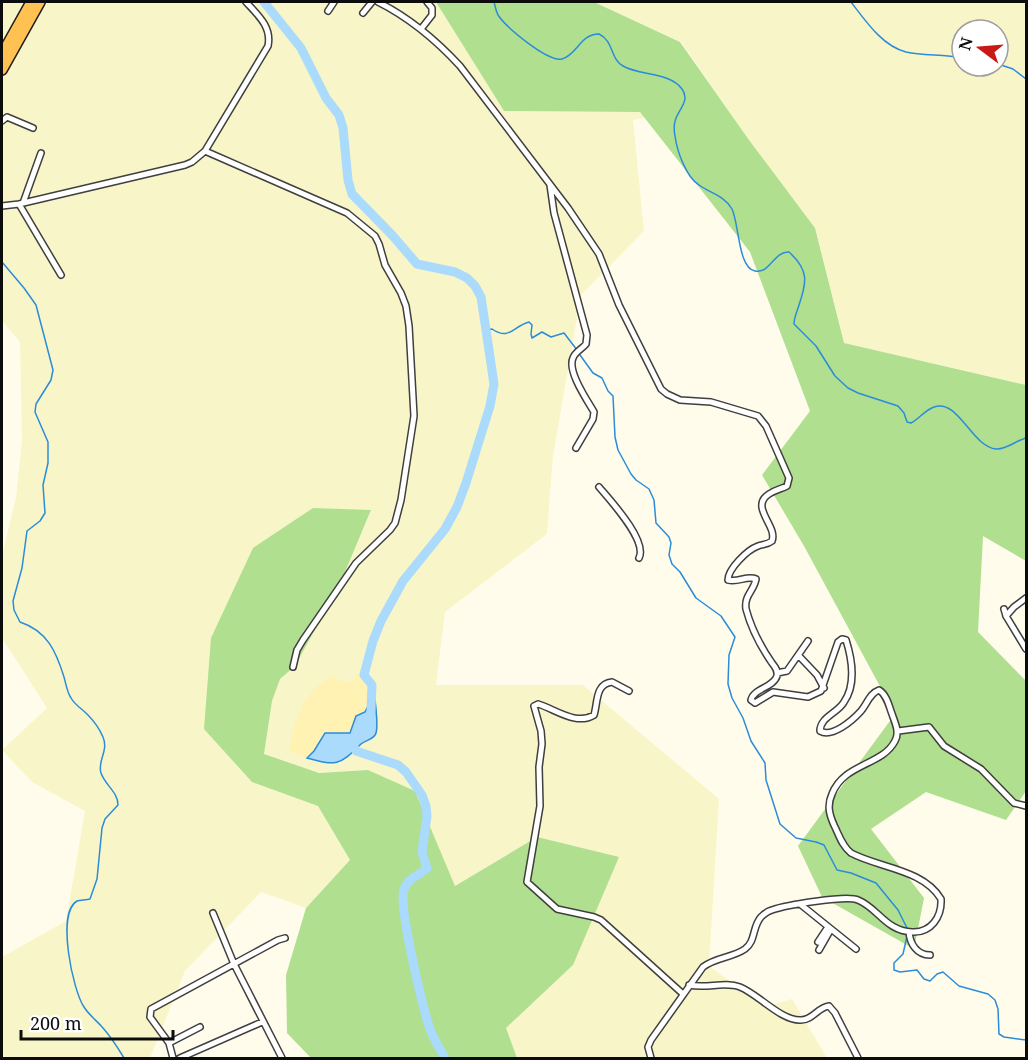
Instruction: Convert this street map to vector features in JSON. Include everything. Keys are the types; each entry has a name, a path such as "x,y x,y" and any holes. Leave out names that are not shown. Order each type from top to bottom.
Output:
{"highway":[{"path":"2,54 31,2"},
{"path":"2,70 40,2"}],"street":[{"path":"2,206 21,204 192,162 205,151 267,46 268,32 258,15 246,2"},
{"path":"328,11 334,2"},
{"path":"363,13 372,2"},
{"path":"421,29 432,15 432,8 427,2"},
{"path":"384,3 437,42 460,66 550,185 599,254 620,305 662,389 680,400 711,402 758,416 766,426 789,473 789,483 768,495 762,504 762,511 774,533 772,541 751,551 732,568 727,579 734,582 750,577 756,579 754,587 746,598 747,611 760,646 777,673"},
{"path":"2,121 7,117 12,117 33,128"},
{"path":"205,151 347,213 366,227 380,244 385,265 401,292 410,326 414,416 395,523 356,563 303,640 297,650 293,667"},
{"path":"21,204 41,153"},
{"path":"550,185 554,213 587,336 586,344 574,355 571,364 577,381 594,412 576,448"},
{"path":"21,204 61,275"},
{"path":"599,487 629,522 641,550 639,558"},
{"path":"1006,616 1026,598"},
{"path":"1004,609 1026,650"},
{"path":"651,1059 648,1047 651,1040 689,985 706,964 747,948 757,923 765,913 800,904 846,898 856,899 866,904 884,921 909,932 922,931 933,926 940,910 940,897 918,878 850,853 844,846 829,811 832,794 842,778 890,748 897,738 898,731 883,692 879,690 872,694 860,712 852,719 831,733 826,733 820,731 822,723 842,706 850,688 852,675 845,639 840,639 838,642 824,687 814,696 773,692 755,703 751,702 754,693 774,680 777,673"},
{"path":"777,673 787,671 808,640"},
{"path":"799,656 817,675 824,687"},
{"path":"629,691 612,682 603,685 599,690 594,715 589,718 568,717 543,705 534,706 542,744 539,767 540,806 526,879 529,885 557,909 597,918 683,994"},
{"path":"898,731 929,727 944,746 981,769 1014,803 1026,806"},
{"path":"800,904 856,949"},
{"path":"213,912 234,964 282,1059"},
{"path":"818,942 830,928"},
{"path":"819,951 830,928"},
{"path":"909,932 910,940 915,948 922,954 930,955"},
{"path":"173,1059 169,1043 150,1017 151,1009 285,938"},
{"path":"689,985 706,988 733,985 741,987 794,1020 807,1019 825,1006 831,1007 858,1059"},
{"path":"180,1059 262,1022"},
{"path":"169,1043 200,1027"}],"shaded area":[{"path":"2,2 436,2 504,111 640,112 645,118 633,120 644,231 581,295 553,456 547,534 445,612 436,685 583,685 719,799 709,966 765,1007 792,999 827,1058 517,1058 505,1028 573,965 537,837 455,886 415,791 368,770 319,773 264,754 272,701 280,679 295,666 340,584 371,511 313,508 252,782 318,806 350,860 306,908 261,892 185,971 150,1058 2,1058 2,957 66,921 85,811 32,782 2,750 47,708 2,638 2,556 16,497 22,440 20,342 2,321"},
{"path":"594,2 1026,2 1026,385 844,343 815,228 749,140 681,42"}],"green space":[{"path":"436,2 594,2 680,42 815,228 844,343 1026,385 1026,561 983,536 978,632 1026,681 1026,791 1006,820 926,792 871,829 924,898 914,949 822,897 798,846 895,714 804,546 762,475 810,411 750,252 640,112 504,111"},
{"path":"313,508 371,510 340,584 295,666 280,679 272,701 264,754 319,773 368,770 415,791 455,886 537,837 619,857 573,965 506,1028 517,1058 311,1058 287,1033 286,975 306,908 350,860 318,806 252,782 204,729 211,638 253,548"}],"sand":[{"path":"361,669 372,694 365,712 356,716 350,733 327,732 322,734 314,751 307,758 289,751 301,708 314,690 332,676 342,682 353,682"}],"water":[{"path":"371,700 375,700 377,717 377,730 373,737 337,762 307,758 325,733 350,733 356,716 365,712"}],"waterway":[{"path":"264,2 301,48 326,98 339,115 343,128 348,180 352,194 417,264 455,272 467,278 475,286 481,297 486,330 494,384 490,406 457,507 445,529 403,581 373,641 364,675 372,685 371,710"},
{"path":"494,2 498,15 509,27 527,43 547,55 562,59 572,53 587,37 599,34 604,37 616,59 623,66 663,77 682,89 685,100 675,120 674,132 686,170 694,181 721,198 732,209 742,254 749,268 760,271 779,255 789,252 796,259 803,271 805,283 794,324 816,346 835,376 848,388 898,406 907,422 911,423 931,408 943,406 958,416 987,446 996,449 1004,448 1026,438"},
{"path":"851,2 875,32 897,49 950,56"},
{"path":"1010,68 1026,79"},
{"path":"2,262 36,305 53,370 51,380 36,404 35,412 48,442 48,463 43,485 45,513 40,521 27,531 22,568 13,601 14,610 20,622 37,631 49,643 58,659 70,696 74,703 94,722 104,742 100,769 105,781 116,796 118,805 105,819 102,828 97,879 90,899 77,901 71,908 68,920 68,952 75,985 86,1010 109,1035 124,1058"},
{"path":"486,330 492,329 503,334 529,322 532,325 532,338 542,332 551,337 564,333 577,350"},
{"path":"580,355 593,373 602,378 613,396 618,450 631,474 649,489 654,500 656,523 669,537 671,543 669,555 672,564 680,572 696,598 721,616 735,637 729,655 728,684 751,741 765,763 766,780 780,824 796,838 824,845 837,870 876,883 898,910 907,928"},
{"path":"351,741 356,751 398,765 406,772 422,795 426,806 427,816 422,852 427,868 406,885 403,899 422,1001 432,1033 445,1058"},
{"path":"907,936 903,954 894,963 894,970 900,972 917,970 924,979 930,981 943,972 959,986 988,994 995,1000 998,1009 999,1034 1004,1037 1026,1040"}]}
